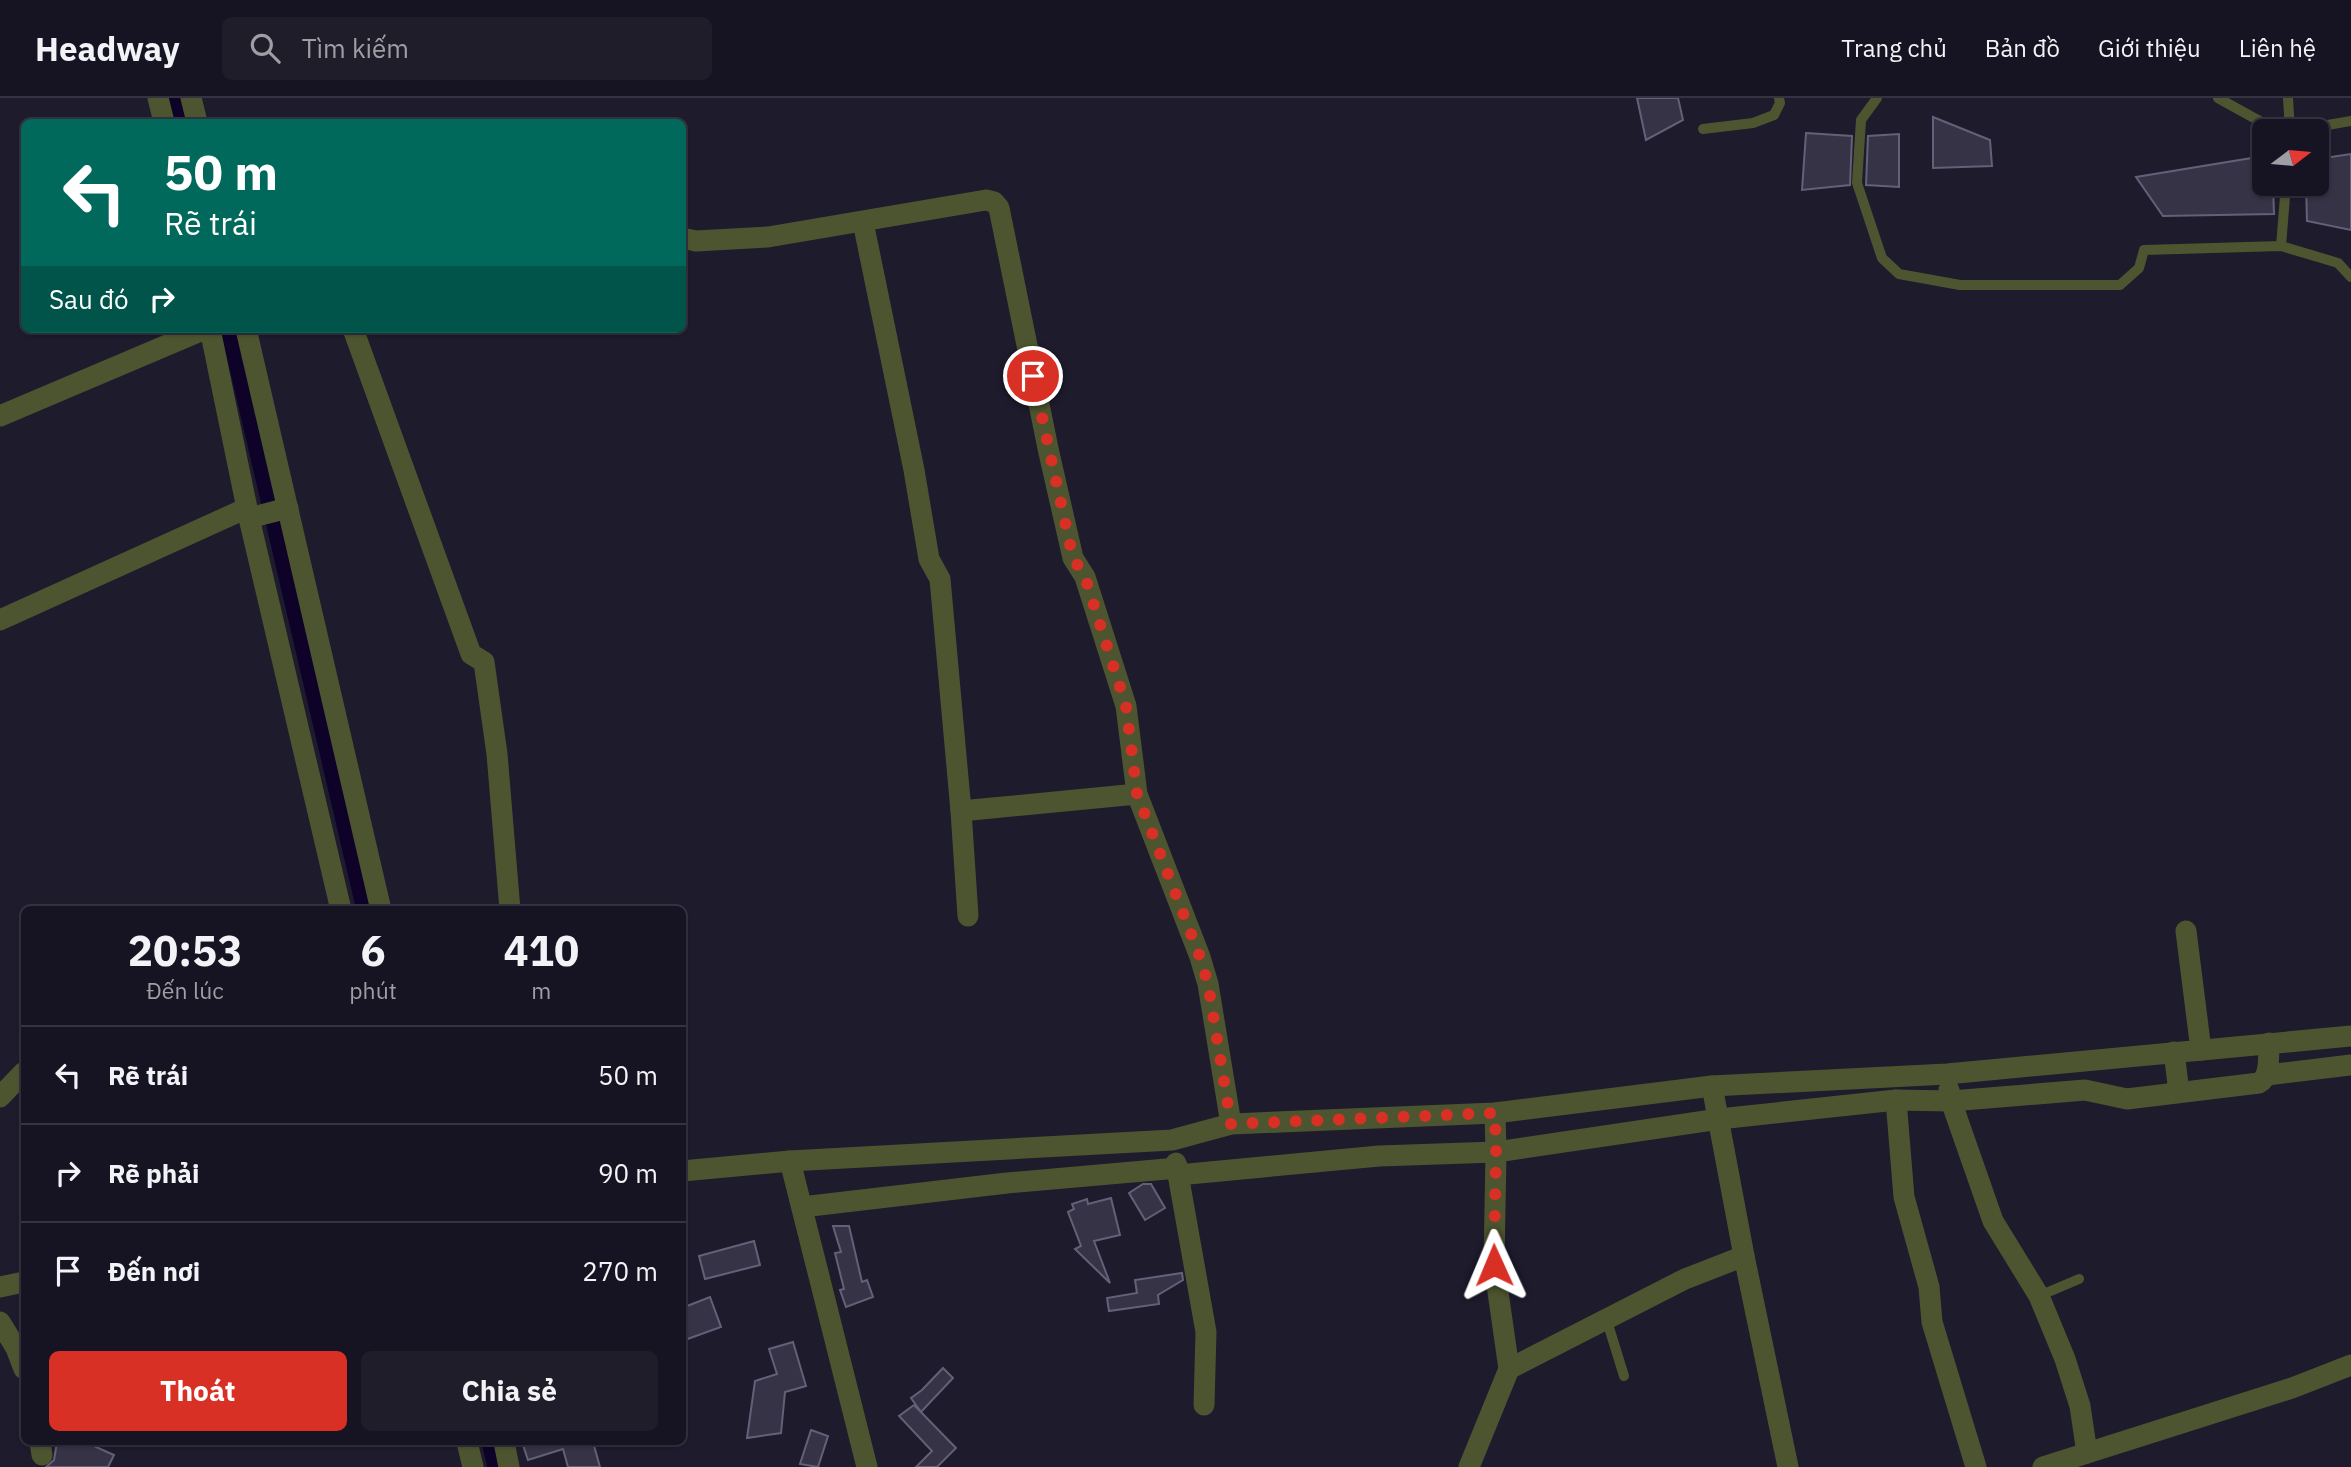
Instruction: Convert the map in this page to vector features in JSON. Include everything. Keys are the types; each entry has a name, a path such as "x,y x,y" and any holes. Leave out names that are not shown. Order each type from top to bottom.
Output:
{"street":[{"path":"158,98 163,119"},
{"path":"191,98 196,119"},
{"path":"686,239 696,241 768,237 986,200 994,202 999,208 1043,428 1073,558 1085,577 1126,706 1137,794 1208,984 1231,1124"},
{"path":"863,222 914,470 929,559 940,579 968,916"},
{"path":"0,416 197,333"},
{"path":"208,333 340,906"},
{"path":"247,333 283,509 380,906"},
{"path":"354,333 471,654 484,662 498,754 510,906"},
{"path":"0,620 251,514 283,509"},
{"path":"961,811 1137,794"},
{"path":"2186,930 2200,1050"},
{"path":"686,1171 790,1161 1172,1140 1231,1124 1495,1113 1712,1086 1947,1074 2351,1036"},
{"path":"802,1207 1007,1183 1379,1156 1496,1152 1719,1119 1896,1100 1951,1101 2078,1091 2093,1091 2127,1099 2259,1083 2264,1081 2267,1075 2269,1044"},
{"path":"2174,1052 2179,1092"},
{"path":"2078,1061 2078,1091"},
{"path":"2267,1075 2351,1065"},
{"path":"1947,1074 1951,1101 1993,1221 2039,1296 2073,1382 2087,1453"},
{"path":"0,1097 21,1075"},
{"path":"1712,1086 1788,1467"},
{"path":"1896,1100 1904,1197 1929,1287 1932,1322 1976,1467"},
{"path":"1469,1467 1508,1368 1494,1265 1495,1113"},
{"path":"1172,1140 1206,1332 1204,1405"},
{"path":"790,1161 867,1467"},
{"path":"1508,1368 1607,1321 1685,1279 1744,1256"},
{"path":"0,1287 21,1283"},
{"path":"0,1322 21,1361"},
{"path":"2043,1467 2292,1388 2351,1365"},
{"path":"468,1445 473,1467"},
{"path":"505,1445 509,1467"}],"lane":[{"path":"1703,129 1753,123 1774,116 1780,103 1779,98"},
{"path":"1877,98 1861,120 1857,183 1882,258 1899,274 1959,285 2120,285 2139,268 2144,250 2281,246 2338,262 2351,277"},
{"path":"2218,98 2256,119"},
{"path":"2288,98 2289,119"},
{"path":"2329,125 2351,121"},
{"path":"2281,246 2285,196"},
{"path":"2039,1296 2079,1279"},
{"path":"1607,1321 1624,1376"}],"building":[{"path":"1637,98 1678,98 1683,120 1646,140"},
{"path":"1933,117 1990,140 1992,166 1933,168"},
{"path":"1806,133 1852,136 1850,185 1802,190"},
{"path":"1899,134 1899,187 1866,185 1868,136"},
{"path":"2351,154 2351,230 2307,221 2306,196 2329,196 2329,157"},
{"path":"2252,158 2252,196 2273,196 2274,214 2163,216 2136,177"},
{"path":"1143,1184 1151,1184 1165,1208 1145,1220 1129,1193"},
{"path":"1111,1198 1120,1235 1094,1241 1110,1283 1075,1249 1081,1246 1068,1212 1074,1209 1072,1204 1087,1199 1088,1204"},
{"path":"833,1226 849,1226 862,1282 867,1280 873,1297 846,1307 840,1290 844,1289 835,1253 841,1252"},
{"path":"754,1241 760,1265 705,1279 699,1256"},
{"path":"1182,1273 1183,1280 1158,1295 1159,1304 1109,1311 1107,1298 1137,1293 1135,1280"},
{"path":"710,1297 721,1327 686,1340 686,1306"},
{"path":"793,1342 806,1386 785,1392 781,1433 747,1438 755,1381 777,1374 769,1349"},
{"path":"943,1368 953,1378 921,1412 911,1398"},
{"path":"914,1405 956,1448 937,1467 916,1467 932,1451 899,1416"},
{"path":"811,1430 828,1436 818,1467 800,1464"},
{"path":"56,1445 92,1445 114,1455 108,1467 46,1467 54,1460"},
{"path":"523,1445 594,1445 600,1467 568,1467 563,1449 528,1460"}],"waterway":[{"path":"176,98 181,119"},
{"path":"231,333 365,906"},
{"path":"492,1445 497,1467"}],"route":[{"path":"1033,376 1073,558 1085,577 1126,706 1137,794 1208,984 1231,1124 1495,1113 1494,1265"}]}
